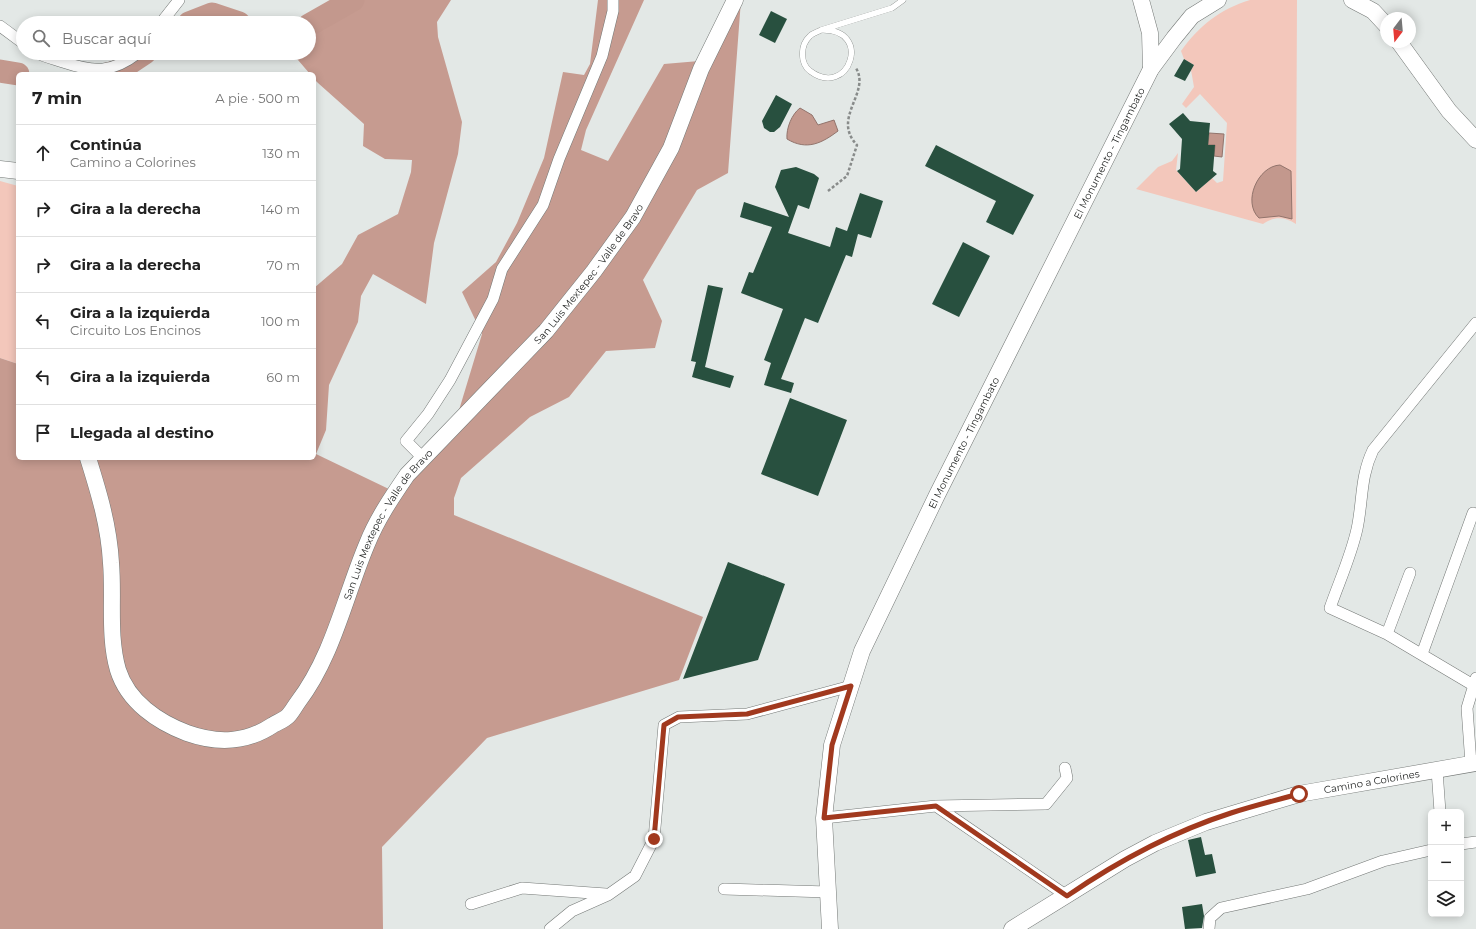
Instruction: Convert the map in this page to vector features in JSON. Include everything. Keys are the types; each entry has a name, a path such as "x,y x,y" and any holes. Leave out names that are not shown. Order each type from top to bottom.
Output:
{"main road":[{"name":"San Luis Mextepec - Valle de Bravo","path":"89,460 105,516 111,562 113,638 118,670 128,690 148,712 168,726 200,738 233,741 262,732 288,716 311,685 328,648 367,542 389,501 407,475 546,331 594,271 633,217 671,148 701,69 735,0"},
{"path":"1141,0 1150,33 1151,69"},
{"name":"El Monumento - Tingambato","path":"830,929 824,818 832,745 862,651 937,495 1151,69 1192,16 1218,0"},
{"path":"1352,0 1373,11 1380,18"},
{"path":"1371,0 1380,14"},
{"path":"1403,48 1449,111 1476,140"},
{"path":"0,169 16,172"},
{"name":"Camino a Colorines","path":"1012,929 1067,896 1095,876 1155,843 1232,812 1299,794 1474,764"}],"street":[{"path":"166,16 179,0"},
{"path":"423,458 406,440 428,414 450,380 493,299 502,269 543,204 559,159 602,56 613,11 613,0"},
{"path":"0,26 16,38"},
{"path":"58,60 81,68 97,70 119,65 127,60"},
{"path":"1474,764 1467,708 1474,682 1387,634 1330,608 1357,529 1362,480 1366,464 1373,450 1476,324"},
{"path":"1422,654 1473,513"},
{"path":"1387,634 1410,574"},
{"path":"550,929 572,911 608,895 635,876 654,839 664,725 678,717 747,714 851,686"},
{"path":"824,818 936,806 1046,804 1067,778 1065,768"},
{"path":"1437,770 1440,809"},
{"path":"936,806 1067,896"},
{"path":"1464,844 1476,842"},
{"path":"1209,929 1210,918 1221,908 1307,889 1383,861 1428,851"},
{"path":"471,904 522,888 608,895"},
{"path":"724,890 828,892"}],"lane":[{"path":"821,30 832,29 842,34 849,42 852,52 850,63 843,73 831,78 819,77 808,70 803,59 803,46 810,36 821,30 892,8 903,0"}],"path":[{"path":"828,191 847,176 857,145 849,135 848,116 859,79 856,69 850,63"}],"shaded area":[{"path":"336,0 451,0 437,22 438,37 462,122 458,154 434,243 426,304 373,274 361,296 358,322 329,385 326,430 316,454 316,286 342,264 358,235 398,214 411,172 412,160 385,159 363,146 364,124 316,81 316,72 308,72 298,60 316,60 316,18 337,8"},
{"path":"598,0 644,0 586,130 581,150 608,161 664,64 711,60 741,0 728,173 697,190 643,280 662,321 655,348 606,351 569,397 530,417 461,478 454,498 454,515 703,617 679,680 487,738 382,847 383,929 0,929 0,358 16,363 16,460 316,460 316,454 393,491 453,430 482,334 462,292 496,262 517,223 544,158 563,72 584,75 590,64"},
{"path":"1250,0 1297,0 1296,224 1280,218 1267,221 1263,224 1136,189 1158,167 1172,161 1178,153 1176,170 1196,192 1212,178 1217,183 1223,181 1227,123 1200,94 1186,108 1182,104 1194,87 1191,70 1194,65 1184,59 1181,51 1195,34 1211,20 1229,8"},
{"path":"800,108 812,115 818,125 834,120 838,131 820,142 808,145 794,143 787,139 787,130 790,122 794,114"},
{"path":"1209,133 1224,134 1222,157 1214,156 1215,145 1208,145"},
{"path":"1280,165 1291,171 1292,219 1279,216 1259,218 1254,211 1252,203 1252,194 1255,186 1265,171"},
{"path":"0,181 16,185 16,363 0,358"}],"building":[{"path":"771,11 787,19 775,43 759,35"},
{"path":"1184,59 1194,65 1185,81 1174,76"},
{"path":"776,95 792,104 780,127 774,132 770,132 764,128 762,121"},
{"path":"1183,113 1190,121 1210,123 1208,145 1215,145 1213,171 1217,174 1196,192 1177,171 1180,169 1182,139 1169,124"},
{"path":"936,145 1034,195 1013,235 986,222 996,201 925,166"},
{"path":"796,167 814,174 819,178 809,209 798,205 788,233 830,247 836,227 847,231 860,193 883,201 871,238 858,234 852,257 846,255 818,323 805,318 781,379 794,383 791,393 764,385 771,363 764,360 783,309 741,293 749,272 753,273 772,227 740,217 744,202 789,217 775,187 781,170"},
{"path":"963,242 990,256 959,317 932,304"},
{"path":"708,285 723,288 705,367 734,376 730,388 692,377 696,362 691,361"},
{"path":"790,398 847,420 818,496 761,474"},
{"path":"728,562 785,584 758,660 683,679"},
{"path":"1201,837 1205,855 1212,854 1216,873 1196,877 1188,840"},
{"path":"1202,904 1204,916 1202,928 1185,929 1182,907"}],"waterway":[{"path":"316,21 353,0"},
{"path":"207,16 212,14 218,16"},
{"path":"114,72 134,60"},
{"path":"0,71 16,74"}],"route":[{"path":"654,839 664,725 678,717 747,714 851,686 832,745 824,818 936,806 1067,896 1095,876 1125,859 1180,832 1232,812 1299,794"}]}
